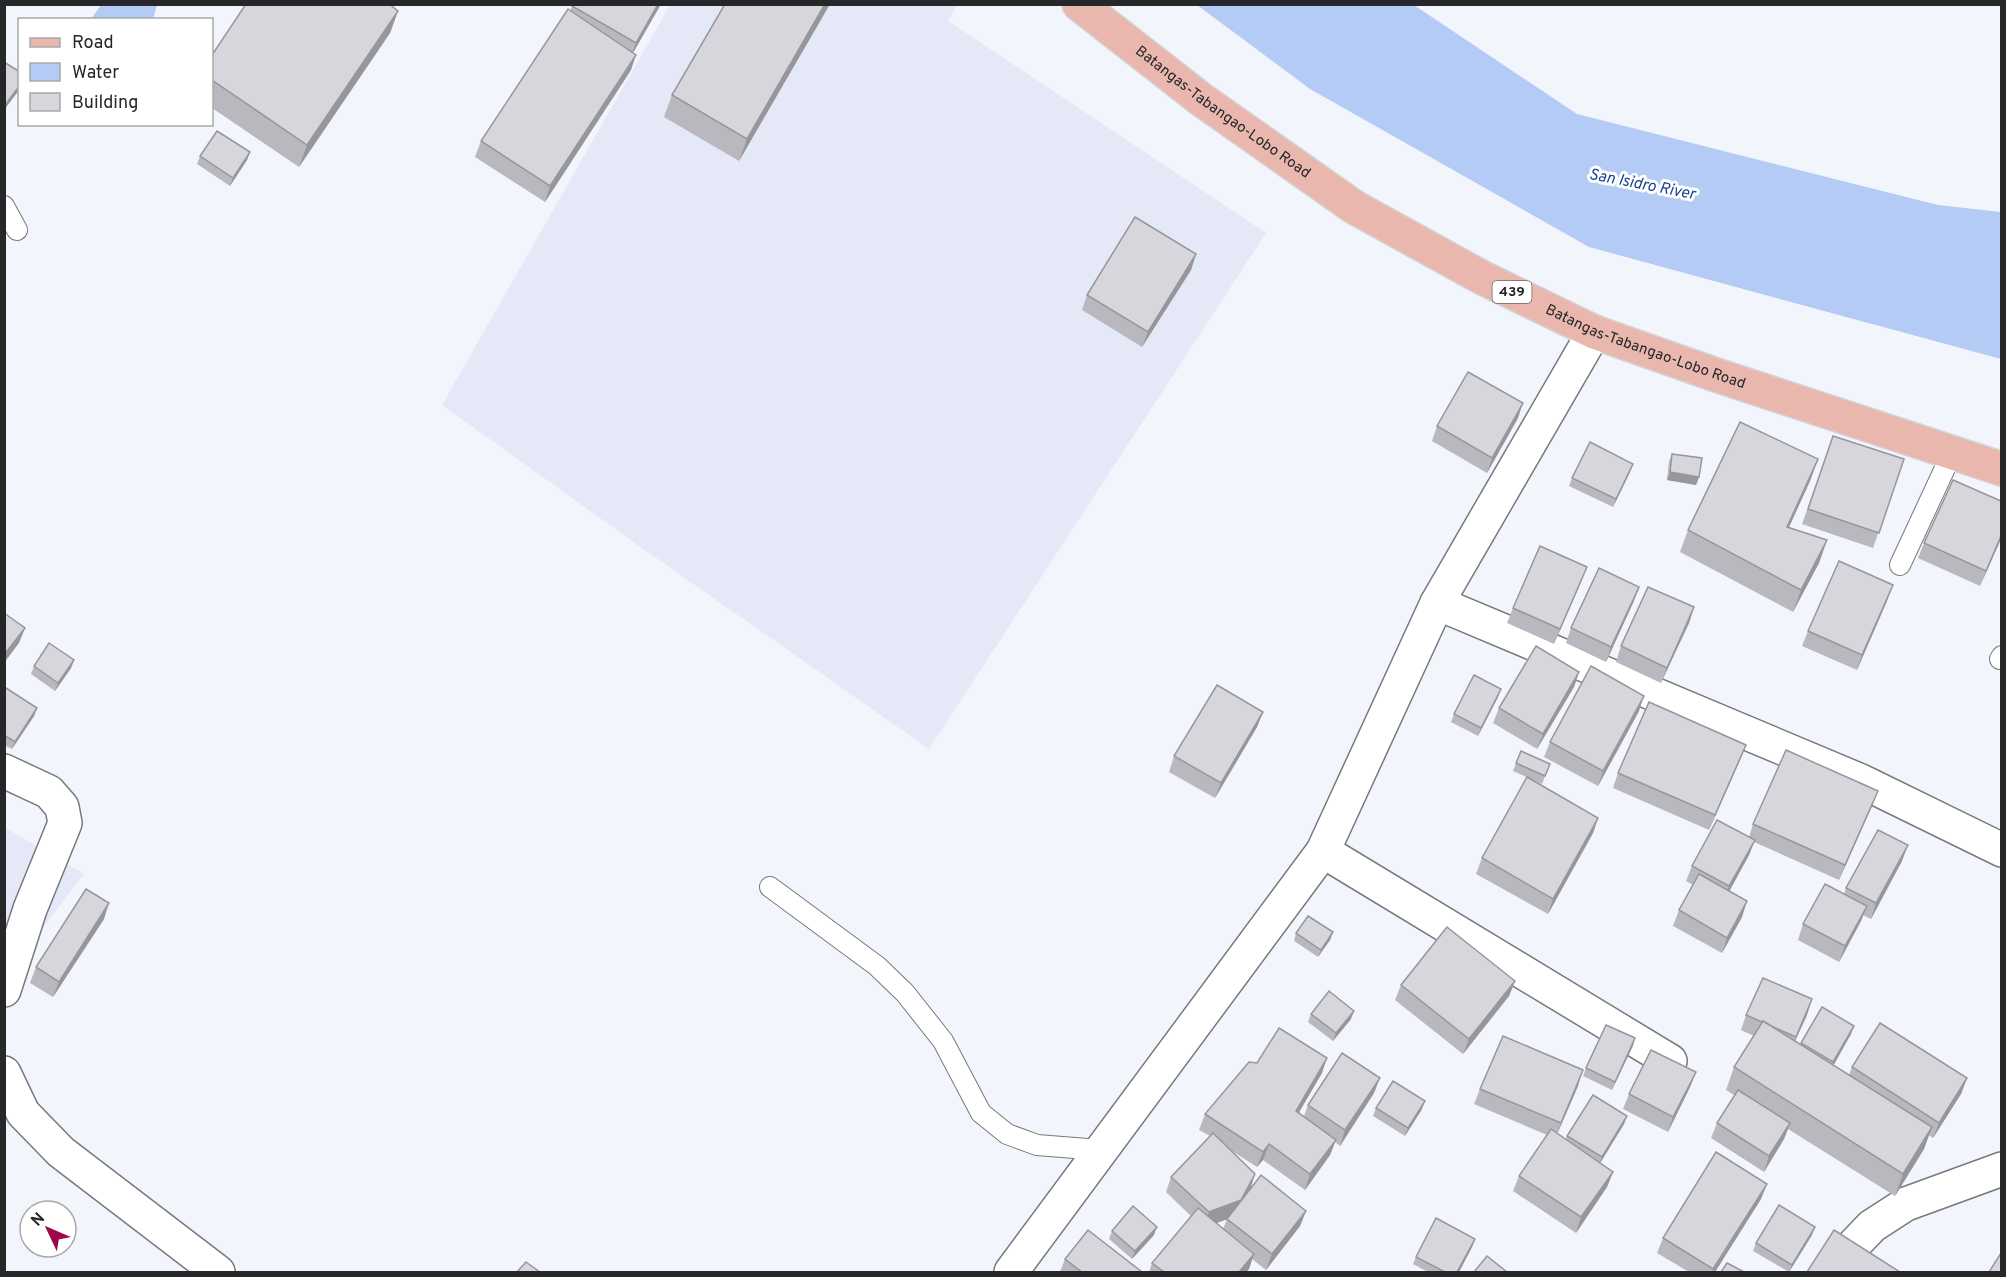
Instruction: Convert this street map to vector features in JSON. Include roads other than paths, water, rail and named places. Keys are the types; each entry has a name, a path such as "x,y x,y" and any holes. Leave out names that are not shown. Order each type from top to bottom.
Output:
{"main road":[{"name":"Batangas-Tabangao-Lobo Road","path":"1079,4 1203,100 1354,207 1481,277 1594,332 1719,376 2001,469"}],"street":[{"path":"1011,1272 1323,851 1437,603 1594,332"},
{"path":"1437,603 1861,781 2001,850"},
{"path":"4,771 49,792 62,807 65,824 30,909 4,990"},
{"path":"1323,851 1670,1061"},
{"path":"4,1073 22,1113 61,1152 218,1272"},
{"path":"1847,1252 1872,1226 1906,1204 2001,1169"}],"lane":[{"path":"4,206 17,230"},
{"path":"1900,565 1952,453"},
{"path":"770,888 877,966 905,993 943,1041 981,1113 1007,1134 1037,1145 1100,1150"}],"water":[{"path":"101,4 157,5 153,18 92,18"},
{"name":"San Isidro River","path":"1197,5 1414,5 1577,114 1938,205 2001,212 2001,359 1589,247 1310,89"}]}
